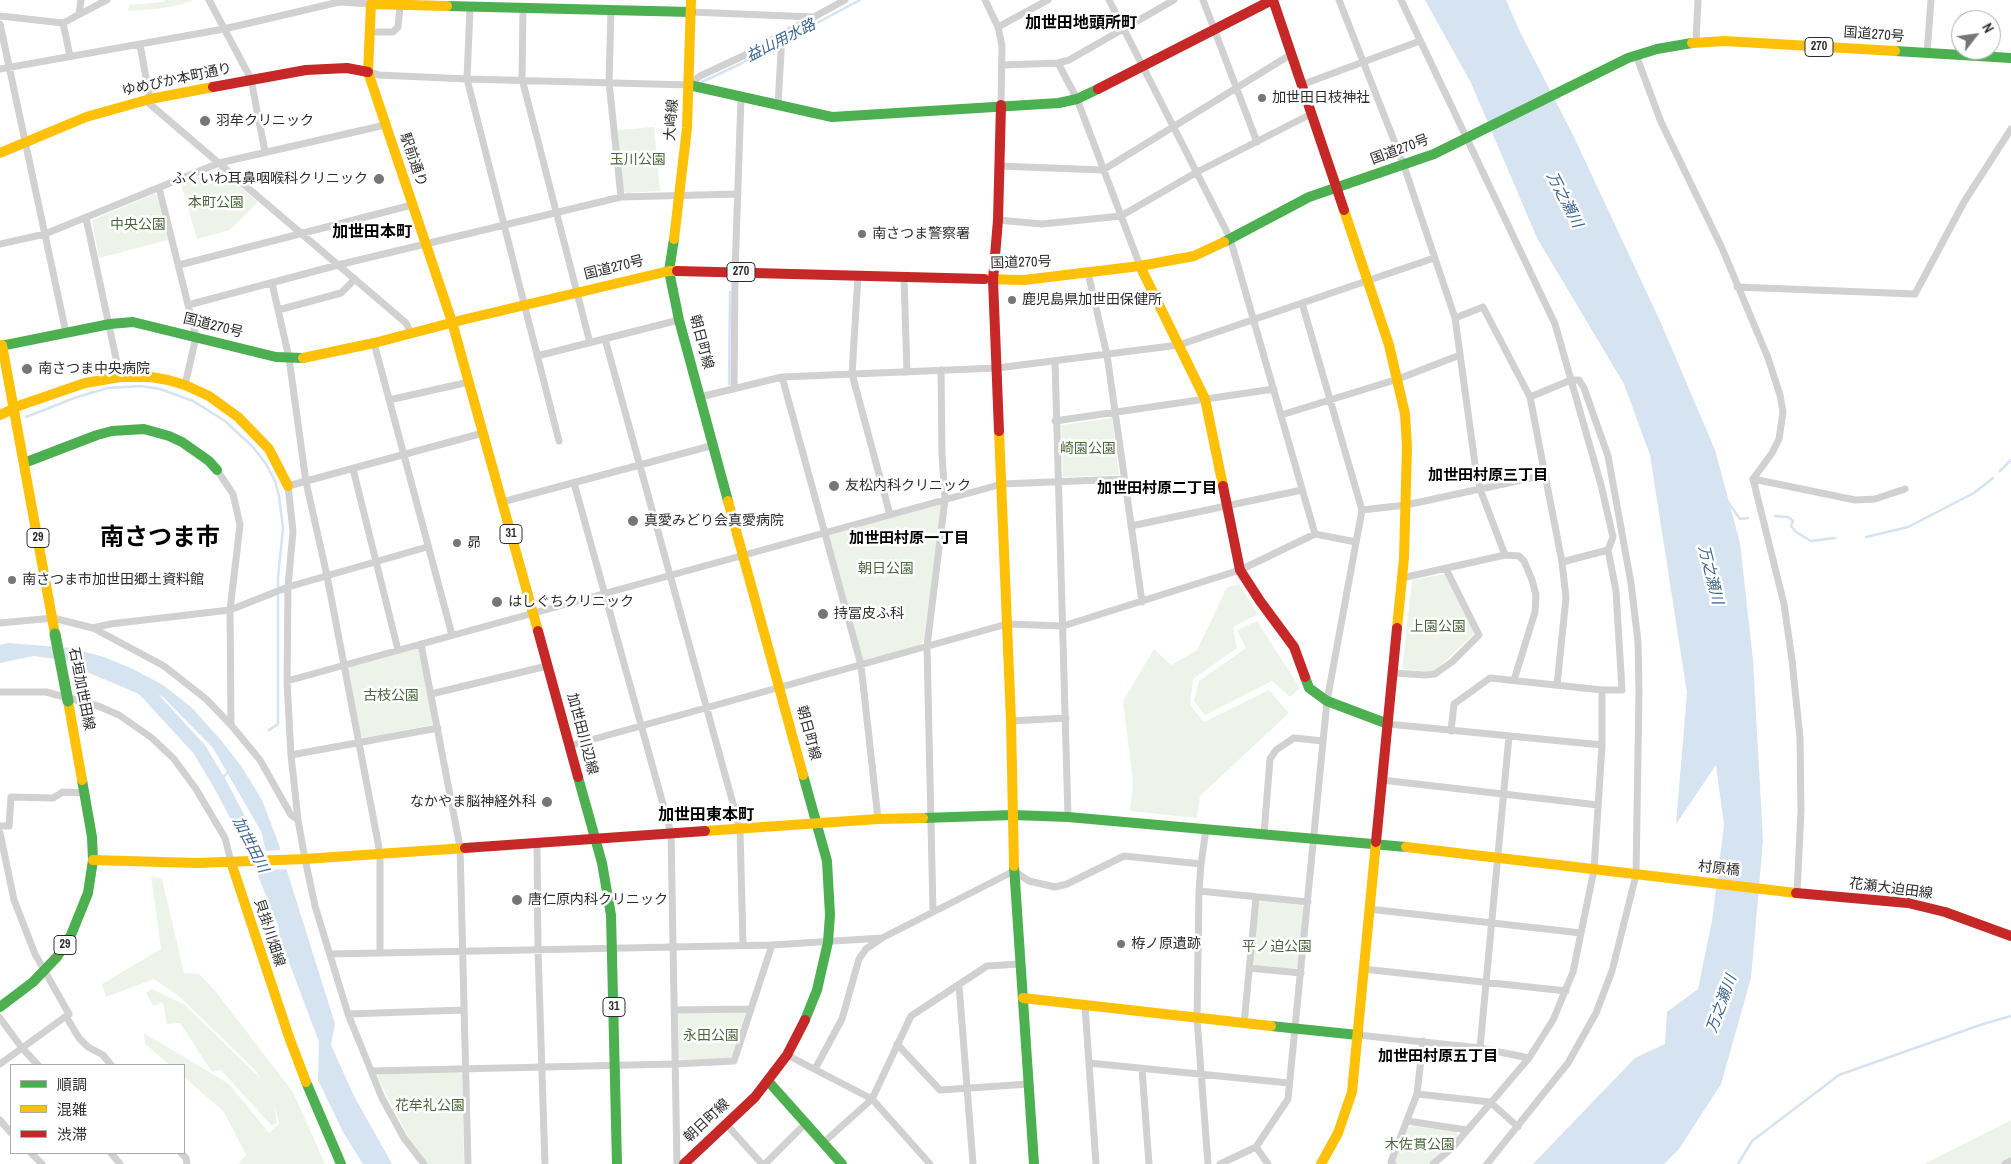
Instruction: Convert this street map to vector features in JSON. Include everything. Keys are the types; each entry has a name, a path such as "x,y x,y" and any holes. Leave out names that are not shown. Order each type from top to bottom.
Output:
{"main road":[{"name":"大崎線","path":"669,271 687,128 691,0"},
{"path":"689,85 741,98 832,116 1059,103 1077,99 1272,0 1368,280 1398,379 1405,414 1407,447 1402,578 1352,1092 1338,1133 1321,1164"},
{"path":"371,4 470,8 691,12"},
{"name":"駅前通り","path":"371,4 368,72 452,322"},
{"name":"国道270号","path":"1,342 66,333 110,324 134,322 252,352 289,358 320,356 452,322 669,271 1024,280 1140,266 1194,256 1209,250 1309,197 1404,166 1468,139 1632,57 1657,49 1696,42 1748,42 2011,58"},
{"name":"ゆめぴか本町通り","path":"0,153 86,117 148,100 252,79 324,68 348,68 368,72"},
{"path":"1002,105 998,220 993,280 1011,720 1014,871 1034,1164"},
{"path":"1140,266 1205,399 1240,570 1294,647 1309,688 1327,701 1388,724"},
{"name":"朝日町線","path":"669,271 700,397 818,824 827,861 830,892 828,942 817,990 801,1029 787,1055 768,1081 755,1096 684,1164"},
{"name":"加世田川辺線","path":"452,322 595,838 607,890 613,948 617,1164"},
{"name":"石垣加世田線","path":"0,1007 46,970 71,935 79,920 88,893 93,860 85,793 1,342"},
{"path":"0,415 85,383 120,377 151,376 185,385 225,406 255,433 269,449 288,486"},
{"path":"24,461 97,435 122,430 144,429 182,442 209,461 217,470"},
{"name":"村原橋","path":"93,860 234,862 301,859 930,816 1068,816 1314,840 1376,844 1795,893"},
{"name":"貝掛川畑線","path":"234,862 289,1036 320,1118 341,1164"},
{"name":"花瀬大迫田線","path":"1795,893 1927,907 2011,936"},
{"path":"1023,998 1196,1019 1358,1035"},
{"path":"768,1081 842,1164"}],"street":[{"path":"79,14 80,0"},
{"path":"0,16 63,23 107,0"},
{"path":"209,0 252,79 265,152"},
{"path":"368,72 379,75 467,79 689,85 700,76 741,57 845,0"},
{"path":"985,0 998,27 1002,46 1002,105"},
{"path":"998,27 1048,0"},
{"path":"1109,0 1230,238 1315,534"},
{"path":"1003,65 1058,63 1069,60 1174,0"},
{"path":"1203,0 1256,142"},
{"path":"1339,0 1362,63 1404,166 1454,318 1480,489 1504,555"},
{"path":"1401,0 1555,324 1601,486 1612,537 1608,550 1616,591 1622,690 1602,690 1490,678 1454,704 1451,731"},
{"path":"1696,42 1698,0"},
{"path":"1927,54 1931,0"},
{"path":"0,69 224,29 339,2 371,4"},
{"path":"370,32 393,32 398,27 400,6"},
{"path":"470,8 467,79 560,441"},
{"path":"523,9 522,79 590,343"},
{"path":"612,11 609,82 621,197"},
{"path":"691,12 813,17"},
{"path":"63,23 70,56"},
{"path":"0,24 66,333"},
{"path":"778,106 782,34"},
{"path":"1301,85 1420,41"},
{"path":"140,45 148,100 299,233 406,323 411,333"},
{"path":"999,166 1103,170 1290,55"},
{"path":"1632,57 1722,248 1768,358 1780,395 1783,412 1781,432 1772,453 1753,479"},
{"path":"1058,63 1077,99 1140,266"},
{"path":"734,389 735,272 741,98"},
{"path":"998,220 1042,224 1121,216 1197,172 1311,114"},
{"path":"0,244 45,234 219,163 385,125"},
{"path":"1737,287 1915,294 1964,202 2011,129"},
{"path":"159,188 196,337 185,385"},
{"path":"188,305 338,266 621,197 738,194"},
{"path":"179,265 412,205"},
{"path":"86,218 120,377"},
{"path":"700,397 782,377 997,368 1180,346 1253,319 1434,258"},
{"path":"1088,273 1107,355 1142,602"},
{"path":"858,276 852,374 890,515"},
{"path":"904,277 907,372"},
{"path":"278,310 341,293 355,279"},
{"path":"272,283 289,358 306,482 380,853 380,953"},
{"path":"1220,1164 1256,1147 1288,1099 1327,701 1362,510 1302,303"},
{"path":"1454,318 1483,307 1530,396 1562,562 1566,598 1556,685"},
{"path":"537,356 680,320"},
{"path":"605,339 740,829 743,945"},
{"path":"374,343 427,548 452,635"},
{"path":"1281,415 1398,379 1460,355"},
{"path":"1055,361 1055,422 1068,816"},
{"path":"933,912 927,646 945,499 942,455 941,370"},
{"path":"782,377 861,665 878,819"},
{"path":"1486,1164 1518,1127 1568,1063 1596,1013 1612,971 1639,875 1638,642 1632,583 1608,456 1584,388 1579,380 1571,380 1530,396"},
{"path":"389,400 469,382"},
{"path":"1055,422 1274,389"},
{"path":"424,1164 404,1138 382,1098 348,1014 301,859 291,755 287,680 286,588 294,531 288,486 483,434"},
{"path":"502,502 714,444"},
{"path":"353,469 398,650"},
{"path":"217,470 233,494 240,525 230,610 231,725"},
{"path":"1362,510 1406,505 1545,474"},
{"path":"287,680 604,595 1002,484 1124,479"},
{"path":"1753,479 1856,500 1875,499 1905,489"},
{"path":"1753,479 1784,604 1800,738 1801,775 1798,885 1795,893"},
{"path":"574,483 670,833 677,1164"},
{"path":"1131,526 1302,490"},
{"path":"569,746 1007,624 1063,626 1240,570 1315,534 1356,542"},
{"path":"93,628 110,624 230,610 273,592 427,548"},
{"path":"1562,562 1608,550"},
{"path":"1402,578 1504,555 1519,556 1524,561 1536,596 1535,612 1514,680"},
{"path":"1393,673 1426,676 1435,674 1453,661 1479,635 1446,569"},
{"path":"0,623 53,618 93,628 164,666 206,698 231,725 260,760 291,815 298,820"},
{"path":"421,644 460,848 468,1164"},
{"path":"431,694 547,666"},
{"path":"1433,1164 1453,1147 1529,1058 1553,1020 1573,972 1594,870 1602,745 1602,690"},
{"name":"貝掛川畑線","path":"0,692 46,692 98,706 119,715 152,738 174,759 196,789 225,838 234,862"},
{"path":"1011,720 1066,718"},
{"path":"1388,724 1602,745"},
{"path":"291,755 358,741 438,728"},
{"path":"1480,1048 1509,736"},
{"path":"1264,834 1270,758 1276,750 1294,738 1323,741"},
{"path":"1382,780 1598,805"},
{"path":"0,826 9,826 11,797 53,798 63,792 85,793"},
{"path":"1206,829 1199,891 1196,1019 1208,1164"},
{"path":"0,833 14,900 35,954 46,970 69,1014 67,1018 79,1038 88,1047 104,1055 110,1064"},
{"path":"537,843 538,950 545,1164"},
{"path":"815,1069 842,1019 859,959 866,950 882,938 1014,871 1029,881 1055,887 1067,884 1124,856 1201,864"},
{"path":"1199,891 1308,902"},
{"path":"1244,1024 1256,898"},
{"path":"1369,909 1581,933"},
{"path":"330,954 772,945 882,938"},
{"path":"371,1071 734,1061 772,945"},
{"path":"823,1143 872,1099 911,1016 987,966 1020,964"},
{"path":"1249,968 1301,973"},
{"path":"1363,969 1566,991"},
{"path":"959,985 973,1164"},
{"path":"1085,1006 1096,1164"},
{"path":"348,1014 464,1010"},
{"path":"675,1010 750,1010"},
{"path":"0,1064 69,1014"},
{"path":"0,1018 22,1048 37,1064"},
{"path":"1358,1035 1480,1048 1529,1058"},
{"path":"1393,1164 1391,1162 1417,1094 1422,1041"},
{"path":"898,1044 940,1090 1029,1084"},
{"path":"787,1055 872,1099 930,1164"},
{"path":"1089,1064 1289,1083"},
{"path":"1142,1069 1149,1164"},
{"path":"1417,1094 1490,1102 1518,1127"},
{"path":"0,1120 10,1132"},
{"path":"1407,1121 1467,1130"},
{"path":"726,1124 763,1164 805,1124"},
{"path":"1256,1147 1268,1164"},
{"path":"32,1154 42,1164"},
{"path":"112,1154 120,1164"},
{"path":"2005,1164 2011,1161"}],"green space":[{"path":"166,0 194,0 180,5 156,9 128,11 129,5 163,2"},
{"name":"玉川公園","path":"654,127 660,191 626,193 623,190 617,130"},
{"name":"本町公園","path":"220,169 258,202 230,230 197,239 181,184"},
{"name":"中央公園","path":"154,194 157,196 168,240 99,258 92,220"},
{"name":"崎園公園","path":"1112,418 1119,475 1063,477 1061,425"},
{"name":"朝日公園","path":"941,504 924,640 920,645 863,661 829,535"},
{"name":"上園公園","path":"1445,574 1475,633 1433,672 1402,669 1412,580"},
{"path":"1239,584 1258,614 1233,627 1237,648 1193,679 1190,705 1204,722 1269,690 1289,713 1200,796 1197,818 1130,811 1133,782 1123,701 1154,649 1171,665 1197,650 1227,587"},
{"path":"1257,621 1300,688 1290,697 1272,681 1205,715 1194,701 1199,681 1246,648 1237,630"},
{"name":"古枝公園","path":"417,649 420,652 433,722 431,725 364,738 361,735 348,670 350,667"},
{"path":"151,876 162,879 184,973 199,974 213,988 293,1092 325,1164 238,1164 246,1155 224,1112 185,1078 185,1064 169,1064 145,1044 144,1033 229,1084 269,1133 279,1123 274,1104 277,1123 272,1126 221,1070 212,1072 180,1023 167,1024 163,1002 153,1006 146,993 152,989 185,1005 259,1077 264,1086 257,1072 180,997 154,979 106,997 102,984 161,949"},
{"name":"平ノ迫公園","path":"1262,901 1301,905 1304,908 1298,967 1295,969 1255,965 1252,961 1258,904"},
{"name":"永田公園","path":"744,1011 745,1015 732,1056 729,1059 681,1060 678,1058 678,1014 681,1012"},
{"name":"花牟礼公園","path":"458,1072 462,1075 464,1164 428,1164 409,1138 377,1076 379,1074"},
{"path":"2011,1120 2011,1164 1924,1164"},
{"name":"木佐貫公園","path":"1411,1126 1455,1131 1458,1135 1428,1164 1396,1164 1395,1160 1407,1128"}],"water":[{"name":"万之瀬川","path":"1425,0 1506,0 1519,30 1573,135 1661,323 1715,450 1740,543 1753,660 1763,841 1751,978 1721,1084 1679,1149 1664,1164 1533,1164 1635,1058 1665,1044 1667,1012 1698,989 1712,921 1724,825 1716,765 1676,824 1687,693 1650,455 1624,384 1537,238 1471,83"},
{"path":"8,643 71,648 104,657 133,669 163,685 191,707 241,766 262,800 278,842 335,1024 331,1045 354,1096 392,1164 363,1164 343,1132 318,1080 319,1042 280,938 273,887 262,833 213,748 163,697 108,671 76,662 34,656 0,663 0,645"}],"pier":[{"path":"283,850 289,869 267,870 263,851"}],"waterway":[{"name":"益山用水路","path":"702,82 740,64 860,0"},
{"path":"729,384 730,292"},
{"path":"26,417 77,397 108,388 141,386 160,389 193,401 225,421 253,447 266,464 275,481 283,528 278,578 278,724 269,730"},
{"path":"2000,471 2011,460"},
{"path":"1866,537 1908,527 1974,493 1993,478"},
{"path":"1728,502 1740,519 1748,518"},
{"path":"1775,516 1788,517 1793,521 1791,526 1796,532 1811,541 1835,538"},
{"name":"加世田川","path":"79,661 143,688 199,749 219,782 259,858 282,918"},
{"path":"219,782 227,773"},
{"path":"1738,1164 1752,1141 1839,1075 1983,1024 2011,1016"}],"traffic: fast":[{"path":"447,6 691,12"},
{"path":"1224,242 1309,197 1434,154 1628,58 1657,49 1692,43"},
{"path":"1895,51 2011,58"},
{"path":"689,85 832,117 1059,103 1077,99 1098,89"},
{"path":"674,239 669,271 679,320 728,501"},
{"path":"0,346 110,324 133,322 276,357 303,358"},
{"path":"24,463 97,435 112,431 144,429 182,442 209,461 217,470"},
{"path":"55,634 68,701"},
{"path":"1305,677 1309,688 1327,701 1388,724"},
{"path":"803,775 827,861 830,915 828,942 817,990 805,1020"},
{"path":"578,777 602,863 611,915 617,1164"},
{"path":"0,1007 33,982 57,957 71,935 88,893 93,860 92,837 82,780"},
{"path":"923,818 1013,815 1068,817 1406,847"},
{"path":"1014,866 1034,1164"},
{"path":"1271,1026 1358,1035"},
{"path":"768,1081 842,1164"},
{"path":"306,1082 341,1164"}],"traffic: slow":[{"path":"674,239 687,128 691,0"},
{"path":"447,6 371,4 368,72 452,322"},
{"path":"1692,43 1725,41 1895,51"},
{"path":"0,153 86,117 150,99 213,87"},
{"path":"1344,210 1389,345 1405,414 1407,447 1404,558 1397,628"},
{"path":"984,279 1024,280 1140,266 1194,256 1224,242"},
{"path":"1140,266 1205,399 1223,486"},
{"path":"303,358 374,343 466,319 669,271 677,271"},
{"path":"452,322 538,631"},
{"path":"2,345 55,634"},
{"path":"0,415 21,405 85,383 120,377 151,377 168,380 185,385 209,396 238,417 269,449 288,486"},
{"path":"999,431 1011,721 1014,866"},
{"path":"728,501 803,775"},
{"path":"68,701 82,780"},
{"path":"705,831 878,819 923,818"},
{"path":"1321,1164 1338,1133 1352,1092 1376,842"},
{"path":"1406,847 1796,893"},
{"path":"93,860 197,863 305,859 465,848"},
{"path":"231,862 289,1037 306,1082"},
{"path":"1023,998 1271,1026"}],"traffic: jam":[{"path":"1098,89 1272,0"},
{"path":"1273,0 1344,210"},
{"path":"213,87 306,70 347,68 368,72"},
{"path":"999,431 993,280 998,220 1001,105"},
{"path":"677,271 984,279"},
{"path":"1223,486 1240,570 1294,647 1305,677"},
{"path":"1376,842 1397,628"},
{"path":"538,631 578,777"},
{"path":"465,848 705,831"},
{"path":"1796,893 1908,903 1945,912 2011,936"},
{"path":"684,1164 755,1097 787,1055 805,1020"}],"place":[{"name":"加世田日枝神社","path":"1262,98"},
{"name":"羽牟クリニック","path":"205,121"},
{"name":"ふくいわ耳鼻咽喉科クリニック","path":"379,179"},
{"name":"南さつま警察署","path":"862,234"},
{"name":"鹿児島県加世田保健所","path":"1012,300"},
{"name":"南さつま中央病院","path":"27,369"},
{"name":"友松内科クリニック","path":"834,486"},
{"name":"真愛みどり会真愛病院","path":"633,521"},
{"name":"昴","path":"457,543"},
{"name":"南さつま市加世田郷土資料館","path":"12,580"},
{"name":"はしぐちクリニック","path":"497,602"},
{"name":"持冨皮ふ科","path":"823,614"},
{"name":"なかやま脳神経外科","path":"547,802"},
{"name":"唐仁原内科クリニック","path":"517,900"},
{"name":"栫ノ原遺跡","path":"1121,944"}],"district":[{"name":"加世田地頭所町","path":"1081,24"},
{"name":"加世田本町","path":"372,233"},
{"name":"加世田村原三丁目","path":"1488,476"},
{"name":"加世田村原二丁目","path":"1157,489"},
{"name":"南さつま市","path":"160,539"},
{"name":"加世田村原一丁目","path":"909,539"},
{"name":"加世田東本町","path":"706,816"},
{"name":"加世田村原五丁目","path":"1438,1057"}]}
